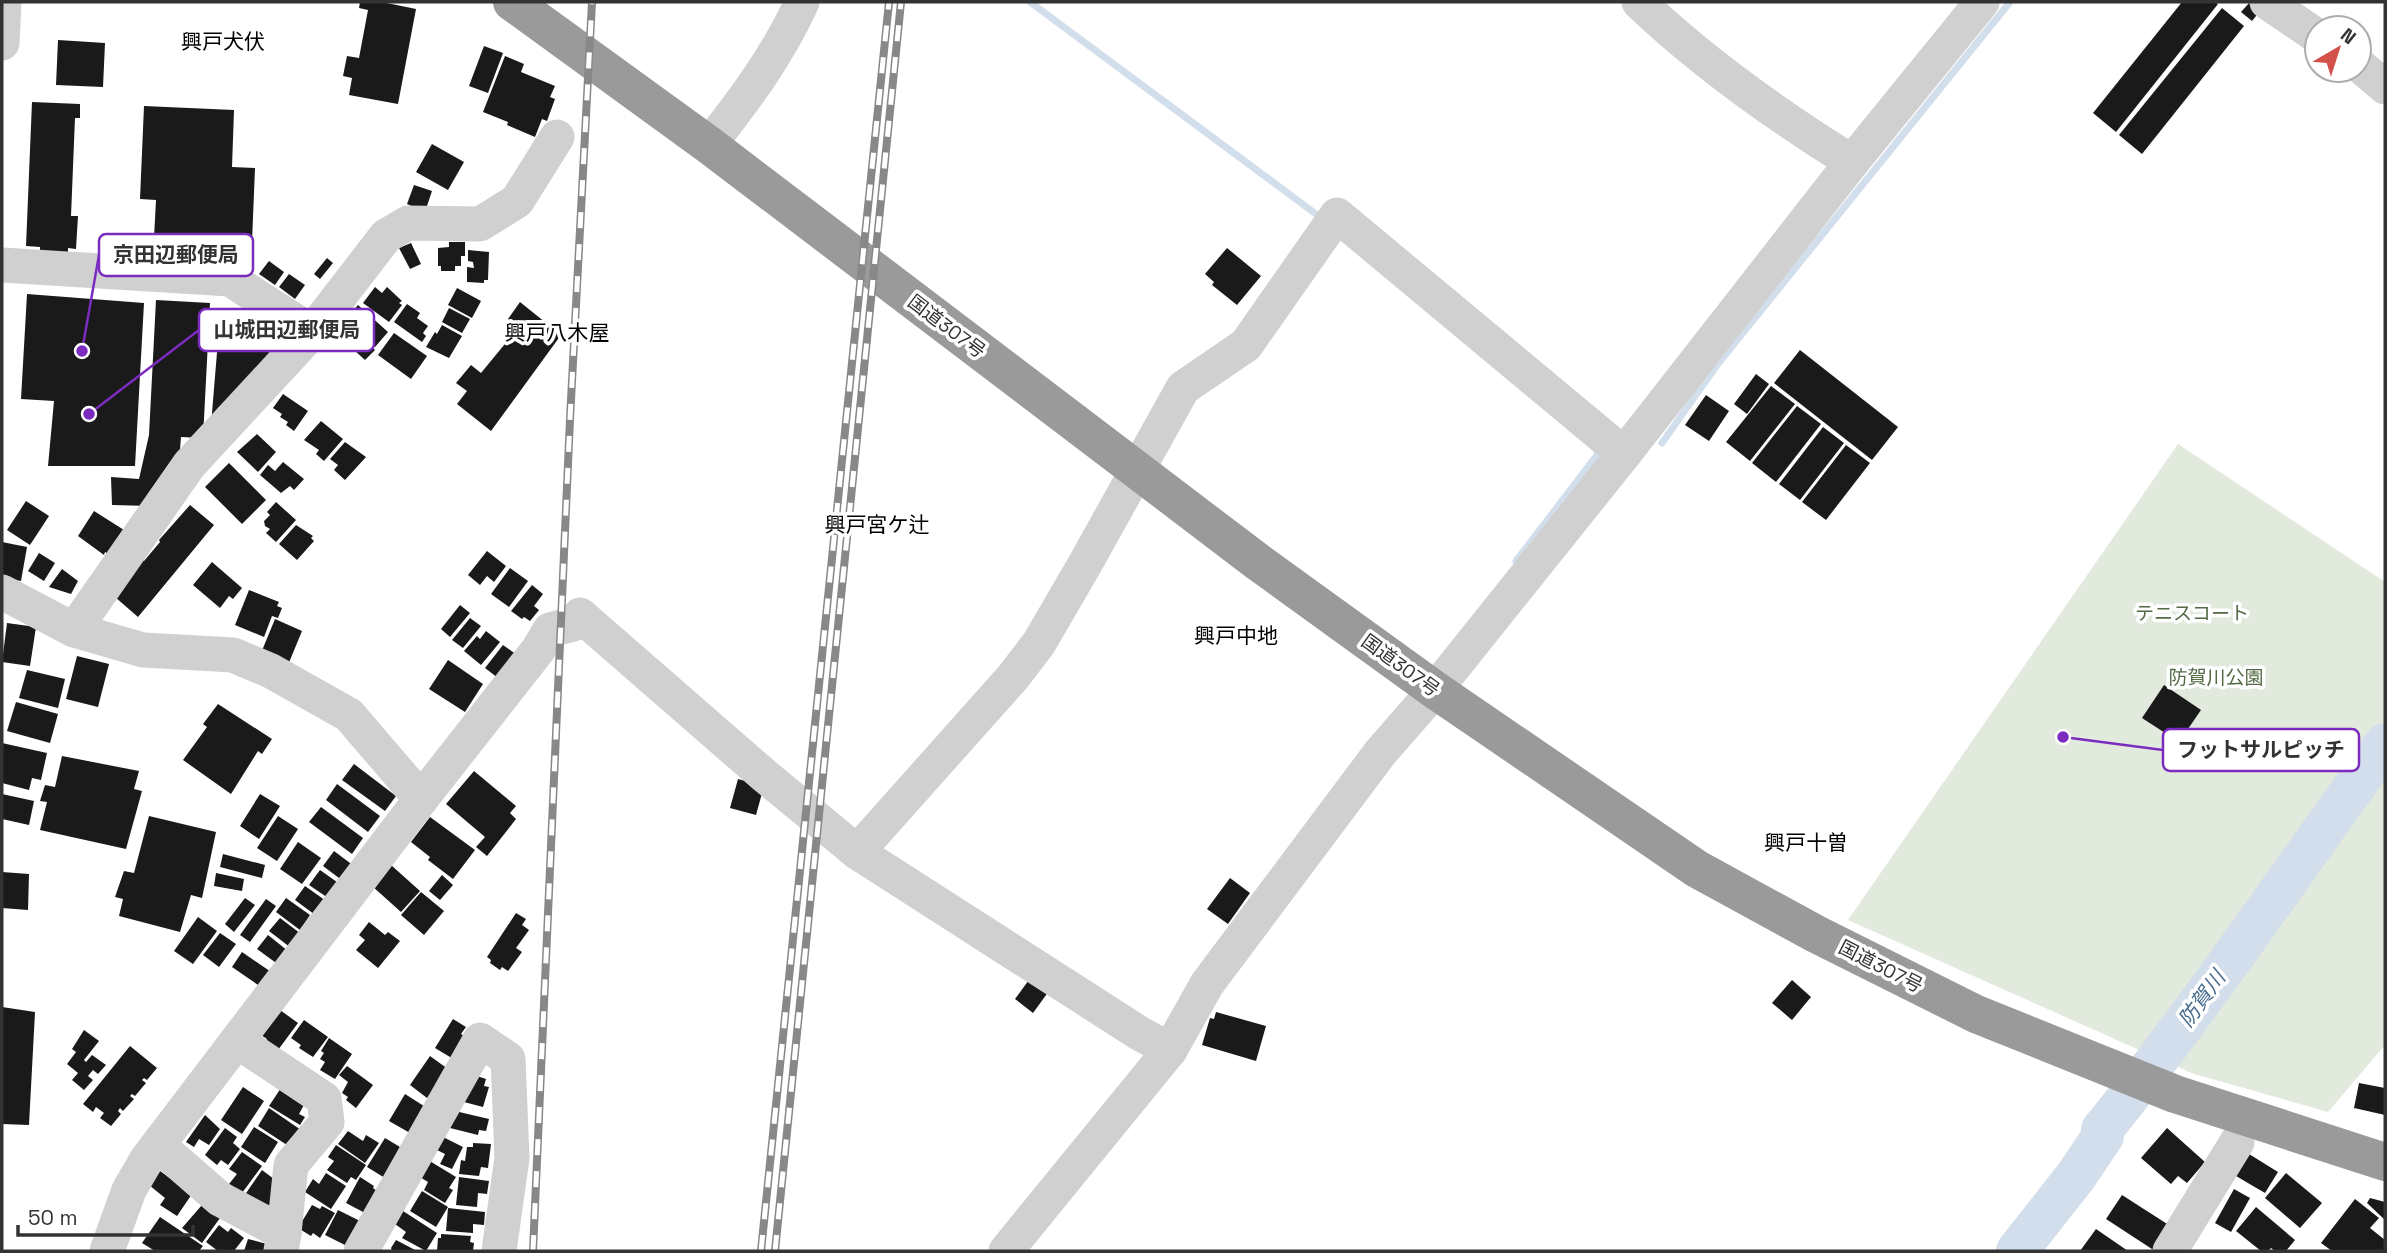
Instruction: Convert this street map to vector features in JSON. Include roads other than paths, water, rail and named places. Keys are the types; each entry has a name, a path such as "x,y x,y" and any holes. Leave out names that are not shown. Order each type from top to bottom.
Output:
{"highway":[{"name":"国道307号","path":"512,2 709,145 1258,562 1435,690 1697,869 1816,934 1964,1008 2175,1094 2385,1162"}],"street":[{"path":"2,43 5,2"},
{"path":"709,145 746,99 785,39 802,2"},
{"path":"1639,2 1678,39 1852,162"},
{"path":"1006,1251 1170,1050 1207,984 1380,753 1435,690 1852,162 1982,2"},
{"path":"2267,2 2303,26"},
{"path":"74,630 189,465 312,332 386,236 408,223 480,224 517,201 557,137"},
{"path":"857,852 1013,677 1039,643 1182,388 1246,345 1336,215 1624,454"},
{"path":"2,265 230,279 312,332"},
{"path":"2,592 74,630 143,650 233,655 271,671 349,715 421,799"},
{"path":"107,1251 129,1189 158,1145 550,631 573,624 580,615 857,852 1139,1033 1170,1050"},
{"path":"361,1251 480,1040 508,1059 512,1158 499,1251"},
{"path":"158,1145 220,1199 282,1242 291,1165 327,1122 324,1099 237,1041"},
{"path":"2170,1251 2238,1142"}],"waterway":[{"path":"1030,2 1324,220"},
{"path":"1662,443 1717,365 2010,2"},
{"path":"1516,561 1598,454 1596,447"},
{"name":"防賀川","path":"2017,1251 2076,1176 2103,1136 2102,1130 2211,987 2385,744"}],"railway":[{"path":"533,1251 570,419 592,2"},
{"path":"761,1251 889,2"},
{"path":"775,1251 901,2"}],"place":[{"name":"京田辺郵便局","path":"82,351"},
{"name":"山城田辺郵便局","path":"89,414"},
{"name":"フットサルピッチ","path":"2063,737"}],"district":[{"name":"興戸犬伏","path":"223,42"},
{"name":"興戸八木屋","path":"557,333"},
{"name":"興戸宮ケ辻","path":"877,525"},
{"name":"興戸中地","path":"1236,636"},
{"name":"興戸十曽","path":"1806,843"}],"park label":[{"name":"テニスコート","path":"2192,613"},
{"name":"防賀川公園","path":"2216,677"}]}
